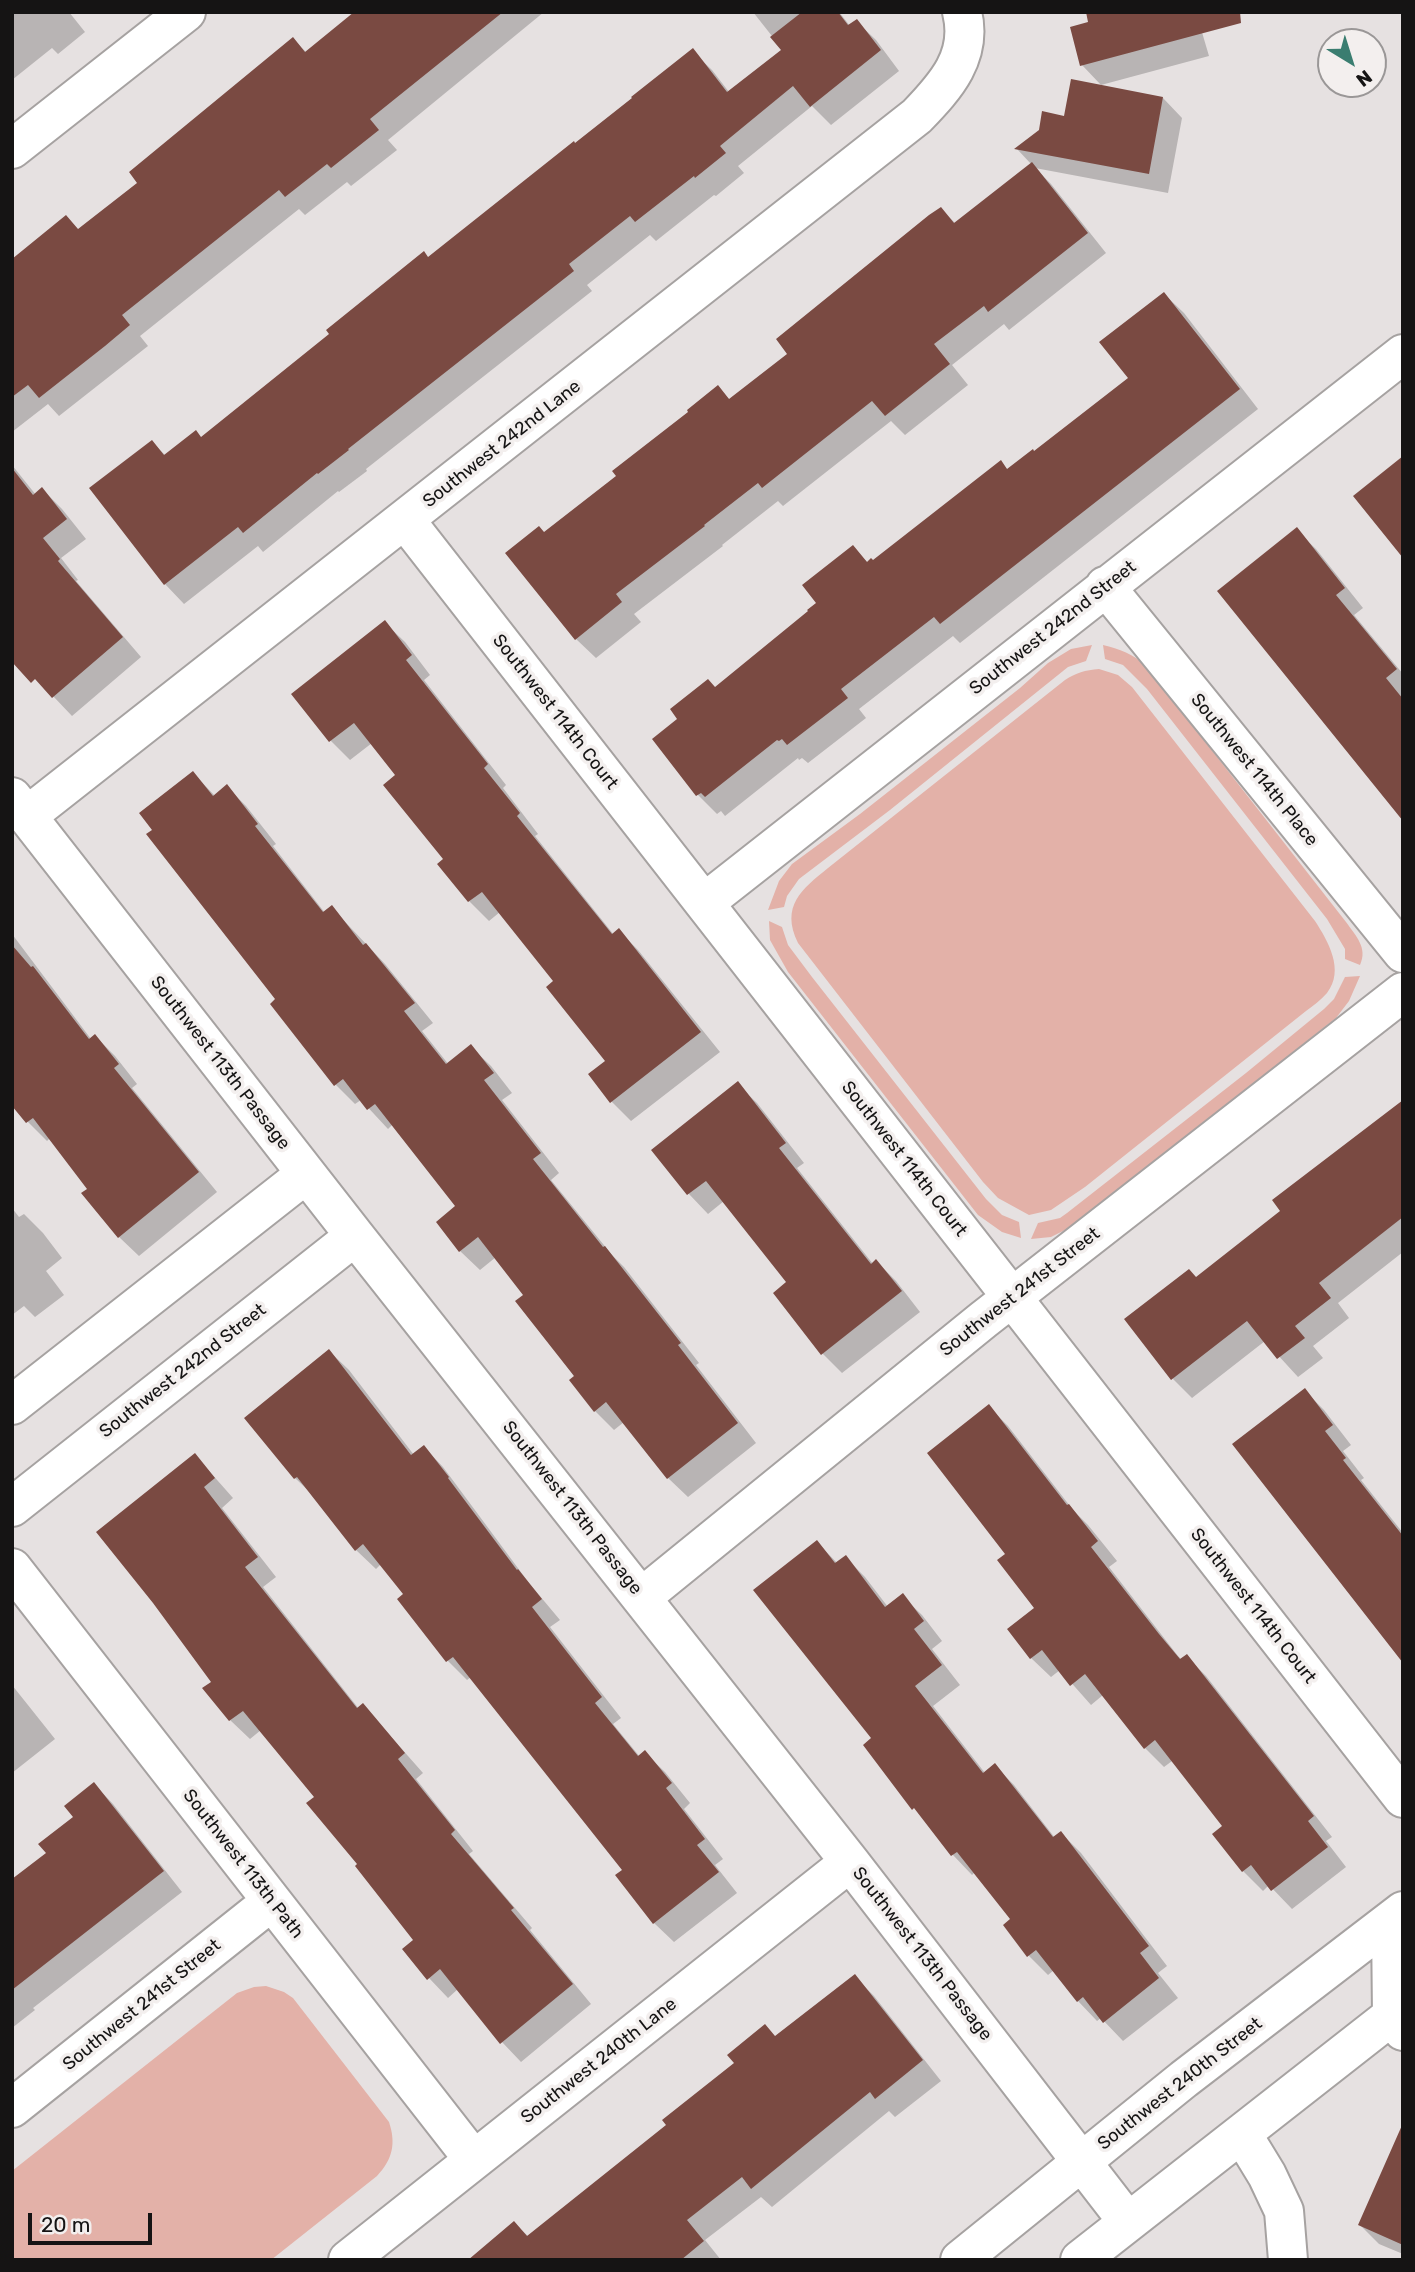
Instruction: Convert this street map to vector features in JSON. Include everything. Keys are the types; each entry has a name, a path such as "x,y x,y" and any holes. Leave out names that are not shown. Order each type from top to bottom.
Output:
{"street":[{"path":"12,149 186,12"},
{"name":"Southwest 242nd Lane","path":"20,807 405,520 917,116 934,98 961,57 965,37 962,12"},
{"name":"Southwest 242nd Street","path":"704,903 1403,354"},
{"name":"Southwest 114th Court","path":"405,520 1403,1798"},
{"name":"Southwest 114th Place","path":"1105,586 1403,953"},
{"name":"Southwest 113th Passage","path":"20,807 306,1174 642,1597 1128,2222"},
{"name":"Southwest 241st Street","path":"642,1597 1012,1298 1403,992"},
{"path":"12,1405 306,1174"},
{"name":"Southwest 242nd Street","path":"12,1507 355,1236"},
{"name":"Southwest 113th Path","path":"12,1568 474,2160"},
{"name":"Southwest 240th Lane","path":"348,2260 850,1863"},
{"name":"Southwest 241st Street","path":"12,2108 272,1901"},
{"path":"1080,2260 1242,2134 1399,2018 1397,1916"},
{"name":"Southwest 240th Street","path":"960,2260 1081,2160 1397,1916"},
{"path":"1242,2134 1267,2175 1283,2211 1288,2260"}],"shaded area":[{"path":"1092,645 1086,661 1068,667 890,810 799,879 787,896 784,907 768,910 779,881 792,864 860,814 1048,663 1071,649"},
{"path":"1103,645 1126,652 1146,666 1354,932 1363,953 1360,965 1345,959 1345,949 1327,919 1147,689 1123,665 1105,659"},
{"path":"1099,669 1118,675 1132,687 1315,921 1333,956 1335,975 1327,993 1317,1003 1085,1187 1051,1210 1029,1215 998,1198 983,1182 798,943 791,919 796,900 819,876 1065,680 1081,672"},
{"path":"769,921 782,927 788,945 812,977 986,1199 1002,1215 1019,1222 1021,1238 1002,1232 978,1215 788,972 770,940"},
{"path":"1360,976 1349,1001 1336,1018 1077,1224 1051,1237 1031,1239 1038,1223 1060,1218 1067,1213 1324,1009 1334,999 1345,977"},
{"path":"266,1986 293,1998 389,2122 392,2150 387,2163 377,2176 271,2260 12,2260 12,2171 237,1993"}],"building":[{"path":"354,12 503,12 370,119 379,130 331,168 327,164 285,197 279,190 122,315 130,325 39,398 28,385 12,397 12,259 66,215 78,229 137,183 129,172 293,37 305,52"},
{"path":"802,12 838,12 848,25 857,19 881,50 810,107 793,86 720,146 726,153 695,178 694,176 635,222 630,216 569,264 574,271 349,450 243,533 238,527 164,585 89,488 152,440 164,455 196,430 201,437 329,334 326,330 424,251 428,257 693,48 727,92 781,50 770,37"},
{"path":"1086,12 1240,12 1241,23 1080,66 1070,27 1088,22"},
{"path":"1071,79 1163,97 1149,174 1014,149 1039,130 1042,111 1064,116"},
{"path":"1032,162 1088,233 988,312 984,306 934,344 950,364 885,416 872,401 762,488 758,483 616,594 622,602 575,640 505,553 539,526 544,532 616,476 612,471 718,385 729,399 787,354 776,339 929,215 941,207 954,223"},
{"path":"1164,292 1240,389 940,624 934,617 841,689 848,698 787,745 782,739 777,740 705,797 701,793 696,796 652,739 677,719 670,709 708,679 715,687 808,611 816,603 802,585 853,545 867,562 871,558 873,560 1001,460 1007,469 1128,378 1099,342"},
{"path":"1403,456 1403,558 1353,496"},
{"path":"12,468 33,495 42,487 67,519 43,538 60,559 58,561 123,637 52,698 35,679 31,683 12,662"},
{"path":"1297,527 1345,588 1336,595 1397,669 1386,678 1403,699 1403,821 1217,591"},
{"path":"385,620 412,655 406,660 488,764 484,768 520,813 517,816 612,934 619,928 701,1032 610,1103 588,1074 605,1061 546,987 553,981 482,892 468,902 437,864 443,859 383,785 395,775 354,723 329,742 291,694"},
{"path":"193,771 213,796 227,784 258,824 255,826 323,912 332,905 363,945 366,943 415,1003 404,1011 446,1064 471,1044 494,1073 484,1080 541,1153 533,1159 681,1343 678,1345 738,1423 667,1479 606,1402 594,1412 569,1380 574,1376 515,1301 523,1295 478,1237 459,1252 436,1222 455,1206 375,1104 367,1110 343,1079 334,1086 270,1004 275,999 146,834 152,830 139,813"},
{"path":"12,945 31,967 33,966 89,1039 95,1034 119,1064 114,1068 199,1172 118,1238 81,1193 87,1189 33,1118 26,1123 12,1106"},
{"path":"738,1081 786,1143 779,1148 871,1264 876,1259 902,1291 821,1355 773,1293 786,1282 706,1181 687,1195 651,1150"},
{"path":"1403,1100 1403,1217 1319,1283 1331,1298 1295,1326 1305,1338 1277,1359 1247,1321 1171,1380 1124,1319 1189,1269 1196,1277 1280,1211 1272,1200"},
{"path":"329,1349 411,1455 424,1445 449,1477 517,1570 542,1599 532,1607 602,1697 595,1703 638,1756 645,1750 672,1783 666,1788 705,1839 697,1845 719,1872 653,1924 615,1875 622,1870 453,1657 446,1662 397,1599 403,1594 363,1544 355,1551 297,1477 294,1479 244,1418"},
{"path":"1305,1388 1333,1425 1325,1431 1346,1458 1343,1460 1403,1536 1403,1663 1232,1444"},
{"path":"989,1404 1098,1541 1091,1547 1159,1634 1180,1659 1187,1654 1314,1816 1308,1821 1328,1847 1271,1891 1251,1865 1242,1872 1212,1834 1222,1826 1155,1740 1144,1749 1085,1674 1070,1686 1042,1650 1030,1659 1007,1629 1034,1608 997,1560 1005,1554 927,1453"},
{"path":"195,1453 215,1478 204,1487 258,1557 245,1567 357,1708 363,1703 405,1753 398,1759 455,1830 451,1834 514,1908 511,1910 573,1984 500,2044 440,1969 427,1980 402,1949 413,1940 355,1866 357,1864 306,1803 314,1797 243,1711 229,1721 202,1688 211,1682 96,1532"},
{"path":"817,1540 835,1563 846,1555 885,1607 903,1593 924,1621 914,1629 942,1665 915,1686 983,1773 995,1763 1053,1837 1061,1831 1149,1946 1140,1953 1159,1978 1103,2023 1083,1997 1077,2002 1036,1950 1027,1957 1003,1925 1010,1919 957,1852 951,1856 914,1808 912,1810 863,1745 871,1738 753,1590"},
{"path":"94,1782 164,1871 12,1990 12,1879 46,1853 38,1844 73,1817 64,1806"},
{"path":"855,1974 923,2060 875,2099 870,2092 751,2189 742,2177 687,2220 704,2241 681,2260 468,2260 514,2221 527,2236 666,2125 662,2120 734,2063 727,2055 765,2024 775,2036"},
{"path":"1403,2123 1403,2245 1358,2225"}]}
